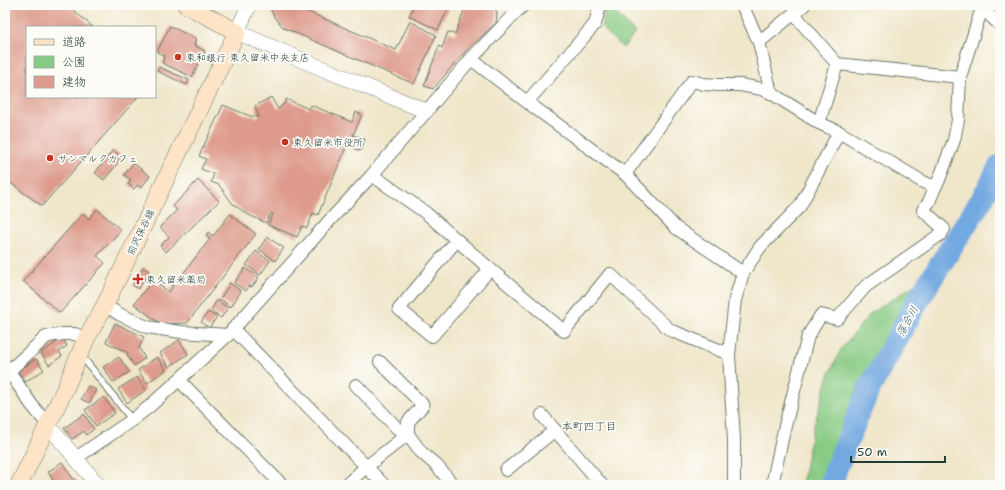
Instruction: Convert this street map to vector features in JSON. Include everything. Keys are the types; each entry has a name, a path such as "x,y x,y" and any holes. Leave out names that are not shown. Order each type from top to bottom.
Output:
{"main road":[{"path":"186,5 237,32"},
{"name":"前沢保谷線","path":"19,485 65,389 83,347 105,305 237,32"}],"street":[{"path":"249,5 237,32 426,112"},
{"path":"527,102 595,24 599,9 596,5"},
{"path":"742,5 759,42 771,92"},
{"path":"759,42 804,5"},
{"path":"76,458 150,406 230,332 372,175 517,7"},
{"path":"772,485 784,430 808,336 821,315 837,319 866,286 941,234 944,229 924,210 939,180 954,140 958,120 960,77 982,7 1000,25"},
{"path":"794,14 838,64 960,77"},
{"path":"471,59 625,174 676,228 743,273"},
{"path":"819,123 838,64"},
{"path":"625,174 692,81 704,84 740,85 771,92 819,123 839,132 923,182 935,187"},
{"path":"734,485 734,440 729,354 735,300 743,273 760,247 800,206 839,132"},
{"path":"372,175 426,213 564,331 610,274 670,330 729,354"},
{"path":"457,240 399,309 432,336 490,269"},
{"path":"105,305 119,314 147,327 181,332 230,332 384,485"},
{"path":"83,347 75,334 46,337 7,368 31,404 98,485"},
{"path":"380,362 422,405 408,422 408,434"},
{"path":"179,380 282,485"},
{"path":"356,385 397,428 408,434 421,452 436,465 454,485"},
{"path":"542,415 602,485"},
{"path":"506,470 555,430"},
{"path":"346,485 366,466 408,434"}],"lane":[{"path":"83,347 132,420"}],"green space":[{"path":"607,6 635,33 623,48 601,27 605,15 603,11"},
{"path":"916,284 925,289 868,391 836,469 832,485 802,485 812,432 829,375 841,349 871,313"}],"building":[{"path":"5,5 67,5 92,26 26,26 26,98 137,98 42,206 5,179"},
{"path":"271,5 297,5 297,7 396,50 410,21 436,35 414,84 284,28 274,17 270,8"},
{"path":"414,5 450,5 438,30 409,16"},
{"path":"466,5 494,5 497,14 496,23 463,54 433,89 424,86 439,46 442,48 448,32 455,34"},
{"path":"170,26 196,39 194,45 205,51 192,77 162,63 165,56 157,52"},
{"path":"159,67 189,80 187,85 157,71"},
{"path":"271,97 278,109 285,103 286,99 309,109 311,105 352,122 356,112 362,115 353,135 365,139 360,151 347,145 318,215 313,213 307,228 302,226 297,237 268,225 273,214 271,213 266,223 247,214 233,204 219,185 211,182 214,174 201,169 206,159 199,156 223,105 250,116 259,117 255,106"},
{"path":"113,150 123,157 104,180 95,173"},
{"path":"133,163 150,176 141,188 137,185 134,189 128,184 131,180 124,175"},
{"path":"198,180 219,201 166,252 160,246 169,237 160,227 177,210 173,206"},
{"path":"97,209 121,230 97,256 105,263 60,313 23,281 83,213 89,219"},
{"path":"230,214 256,234 187,323 161,324 134,304 153,280 169,292 173,286 169,283 173,278 177,281 210,239 206,236 208,232 213,236"},
{"path":"267,237 284,248 275,261 259,249"},
{"path":"256,251 270,261 260,275 246,265"},
{"path":"143,267 150,272 138,289 133,285"},
{"path":"245,268 259,277 252,287 249,286 246,291 234,283"},
{"path":"230,283 241,291 231,307 220,299"},
{"path":"217,300 228,308 221,318 211,310"},
{"path":"208,312 217,317 209,328 201,322"},
{"path":"115,323 144,337 139,348 145,358 134,366 127,355 128,353 106,342"},
{"path":"62,338 67,346 59,351 62,356 49,365 41,353"},
{"path":"179,340 188,354 169,367 160,353"},
{"path":"119,357 129,372 113,382 103,367"},
{"path":"157,357 166,370 147,383 138,370"},
{"path":"36,359 44,370 25,382 18,371"},
{"path":"137,377 146,390 127,403 118,389"},
{"path":"88,386 96,390 89,403 81,399"},
{"path":"104,397 115,413 96,426 85,410"},
{"path":"84,414 94,429 86,435 84,431 72,439 64,428"},
{"path":"62,462 73,479 74,478 79,485 45,485 53,480 48,472"}],"waterway":[{"name":"落合川","path":"831,485 836,469 868,391 921,295 982,199 1000,166"}],"place":[{"name":"東和銀行 東久留米中央支店","path":"178,57"},
{"name":"東久留米市役所","path":"285,142"},
{"name":"サンマルクカフェ","path":"50,158"},
{"name":"東久留米薬局","path":"138,279"}],"district":[{"name":"本町四丁目","path":"589,426"}]}
